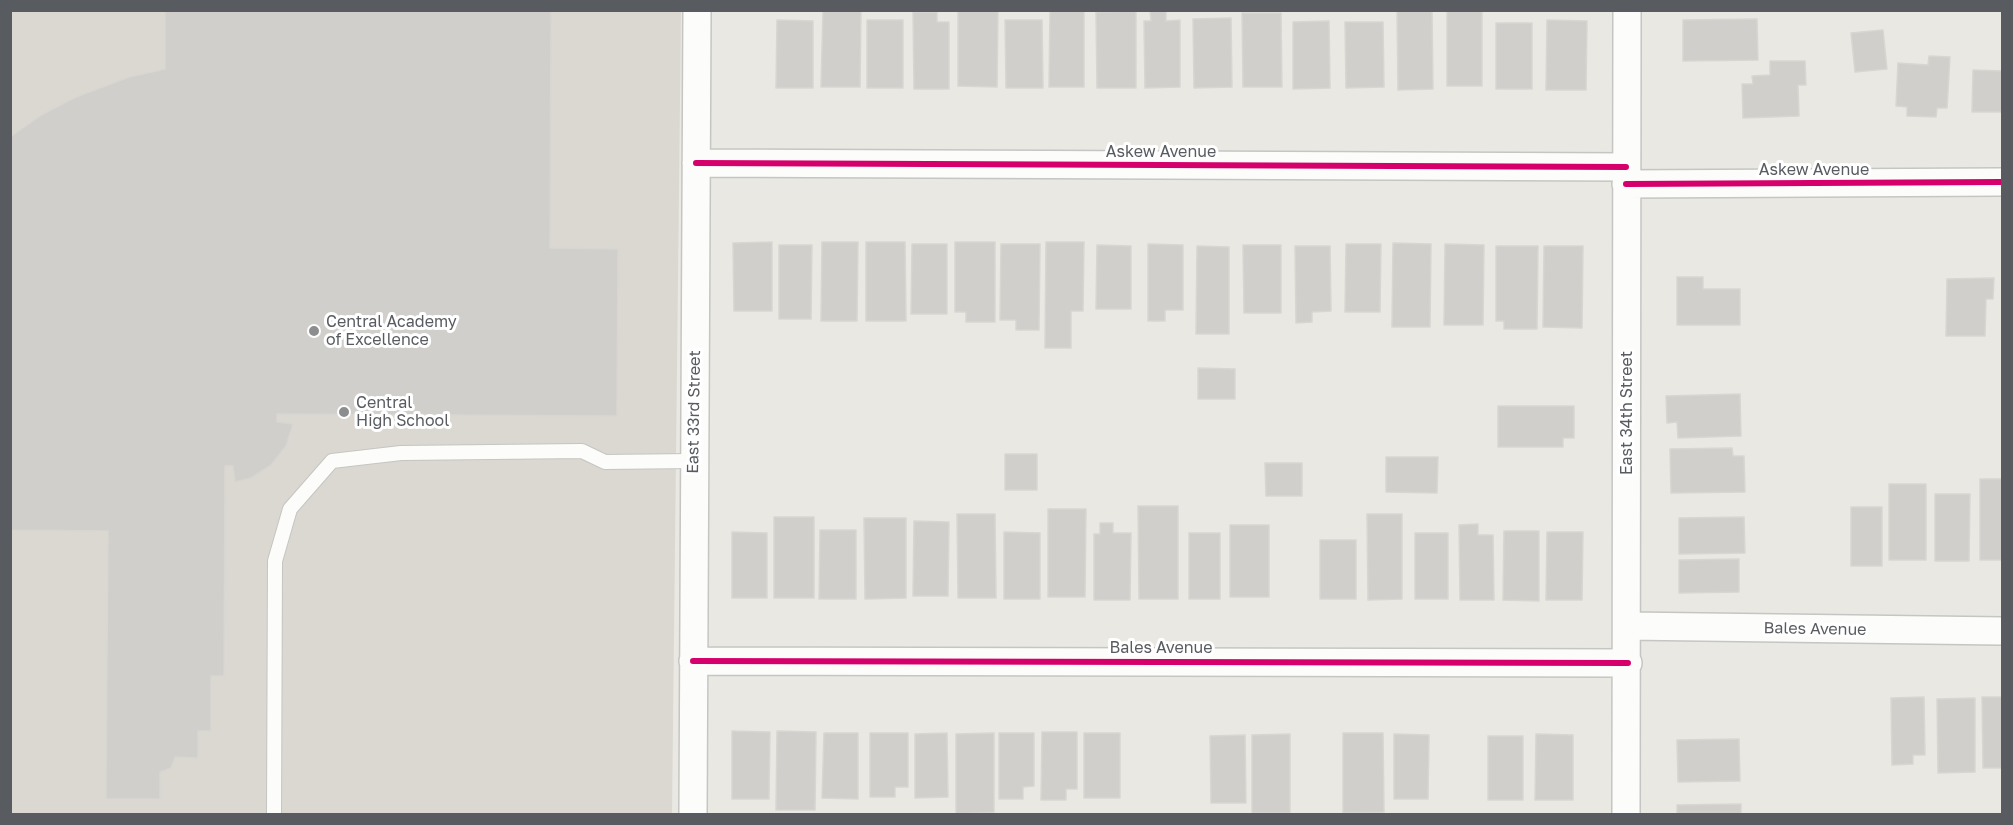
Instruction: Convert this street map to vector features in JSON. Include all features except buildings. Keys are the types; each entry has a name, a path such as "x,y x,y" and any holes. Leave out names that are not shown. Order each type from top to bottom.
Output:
{"street":[{"name":"East 33rd Street","path":"693,814 697,10"},
{"name":"East 34th Street","path":"1626,814 1628,663 1627,10"},
{"name":"Askew Avenue","path":"696,163 2002,182"},
{"name":"Bales Avenue","path":"1628,626 2002,631"},
{"name":"Bales Avenue","path":"693,661 1628,663"}],"lane":[{"path":"274,814 275,561 290,509 332,461 401,453 582,451 605,462 693,461"}],"shaded area":[{"name":"Central High School","path":"10,11 681,11 672,814 11,814"}],"cycle path":[{"path":"696,163 1626,167"},
{"path":"1626,184 2002,182"},
{"path":"693,661 1628,663"}],"place":[{"name":"Central Academy of Excellence","path":"314,331"},
{"name":"Central High School","path":"344,412"}]}
